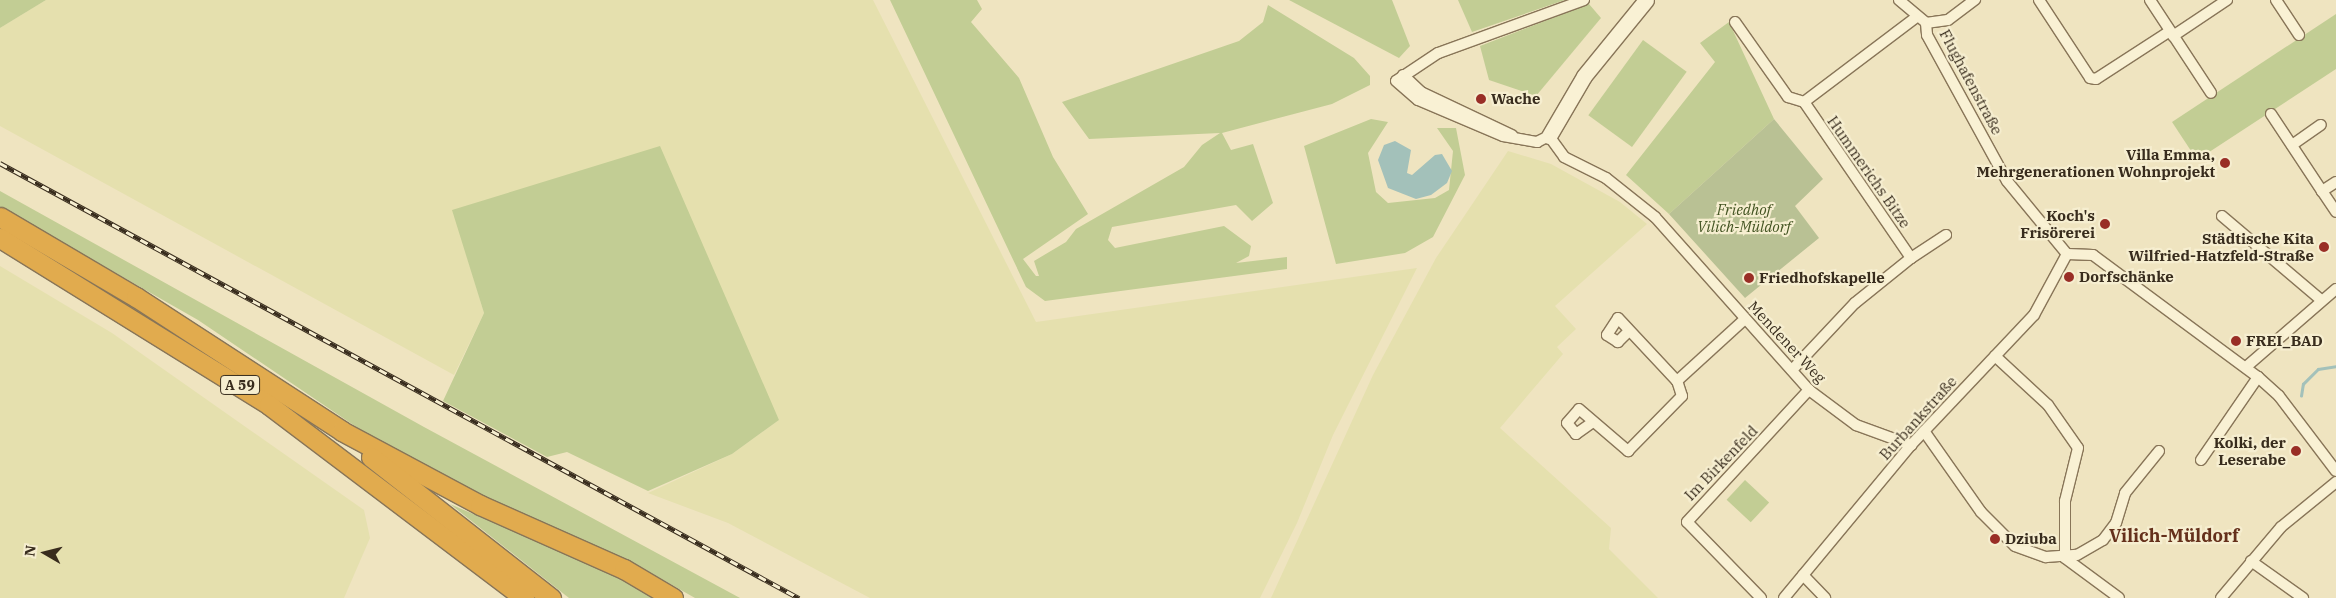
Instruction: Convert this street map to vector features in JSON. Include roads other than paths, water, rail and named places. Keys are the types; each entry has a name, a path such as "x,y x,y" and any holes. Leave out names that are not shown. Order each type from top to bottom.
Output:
{"highway":[{"name":"A 59","path":"0,217 136,297 342,431 551,598"},
{"name":"A 59","path":"0,238 269,405 524,598"},
{"path":"342,431 472,501 624,569 673,598"}],"street":[{"path":"1584,0 1438,53 1400,78 1453,110 1512,135 1537,142 1549,136 1584,76 1646,0"},
{"name":"Flughafenstraße","path":"1900,0 1915,18 1926,23 1926,35 2007,181 2067,254"},
{"path":"1926,23 1948,20 1975,0"},
{"path":"2039,0 2090,78 2096,79 2227,0"},
{"path":"2151,0 2211,94"},
{"path":"2277,0 2298,35"},
{"path":"1804,102 1915,18"},
{"name":"Hummerichs Bitze","path":"1735,22 1788,97 1804,102 1911,258"},
{"path":"2270,114 2336,212"},
{"path":"2292,145 2321,125"},
{"name":"Mendener Weg","path":"1549,136 1564,157 1606,178 1655,217 1809,390 1856,425 1911,445"},
{"path":"2322,191 2336,182"},
{"path":"2222,216 2320,299"},
{"path":"1792,370 1855,303 1911,258 1946,235"},
{"path":"2067,254 2093,255 2258,376 2279,396 2336,471"},
{"name":"Burbankstraße","path":"1784,598 1911,445 2039,307 2067,254"},
{"path":"2246,367 2320,299 2336,289"},
{"path":"1677,381 1745,319"},
{"path":"1593,422 1628,451 1682,396 1677,381 1630,331"},
{"path":"1995,356 2048,406 2078,448 2065,501 2065,558"},
{"path":"2201,460 2258,376"},
{"name":"Im Birkenfeld","path":"1761,598 1687,522 1809,390"},
{"path":"1924,431 1981,512 2014,546 2065,558 2119,598"},
{"path":"2065,558 2103,540 2116,523 2125,493 2159,451"},
{"path":"2221,598 2282,527 2336,482"},
{"path":"2251,562 2303,598"},
{"path":"1803,575 1824,598"}],"water":[{"path":"1395,141 1411,150 1407,173 1412,175 1435,155 1442,154 1452,171 1447,183 1431,195 1416,199 1388,188 1378,160 1384,145"}],"waterway":[{"path":"2301,396 2303,384 2318,369 2336,366"}],"railway":[{"path":"0,163 799,598"}],"place":[{"name":"Wache","path":"1481,99"},
{"name":"Villa Emma, Mehrgenerationen Wohnprojekt","path":"2225,163"},
{"name":"Koch's Frisörerei","path":"2105,224"},
{"name":"Städtische Kita Wilfried-Hatzfeld-Straße","path":"2324,247"},
{"name":"Dorfschänke","path":"2069,277"},
{"name":"Friedhofskapelle","path":"1749,278"},
{"name":"FREI_BAD","path":"2236,341"},
{"name":"Kolki, der Leserabe","path":"2296,451"},
{"name":"Dziuba","path":"1995,539"}],"district":[{"name":"Vilich-Müldorf","path":"2174,536"}],"park label":[{"name":"Friedhof Vilich-Müldorf","path":"1744,218"}]}
